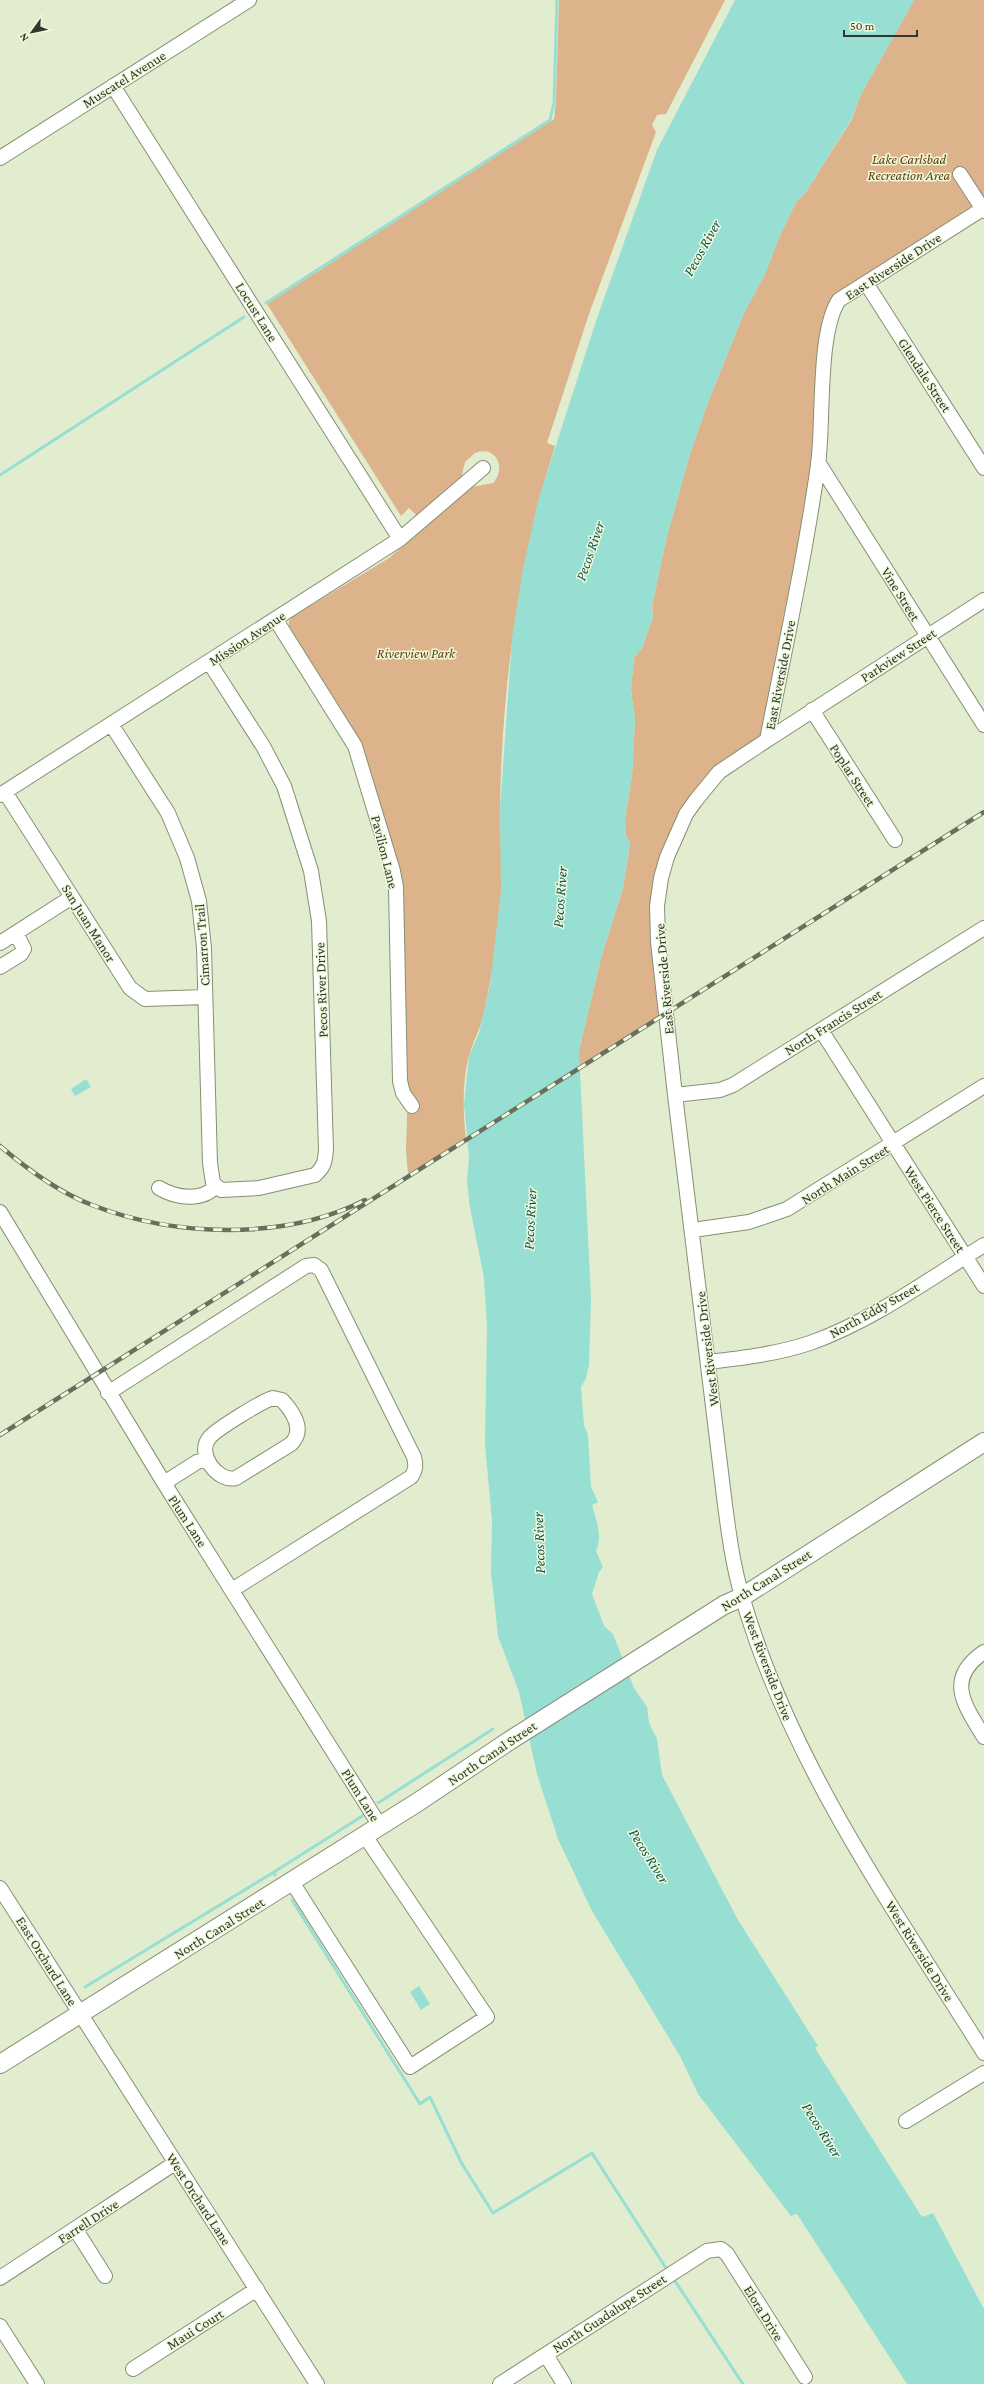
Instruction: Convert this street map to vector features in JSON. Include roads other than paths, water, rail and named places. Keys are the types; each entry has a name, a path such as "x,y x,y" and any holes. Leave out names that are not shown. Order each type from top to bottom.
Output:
{"main road":[{"name":"North Canal Street","path":"0,2064 365,1836 509,1741 724,1605 742,1596 984,1442"}],"street":[{"name":"Muscatel Avenue","path":"0,158 249,0"},
{"name":"Locust Lane","path":"113,86 400,539"},
{"path":"960,174 984,209"},
{"name":"East Riverside Drive","path":"693,1230 675,1094 658,942 657,906 661,878 675,837 696,800 719,772 767,740 802,563 818,462 829,325 839,300 984,209"},
{"name":"Glendale Street","path":"866,283 984,468"},
{"name":"Vine Street","path":"818,462 984,725"},
{"name":"Mission Avenue","path":"3,793 276,620 400,539 483,468"},
{"name":"Parkview Street","path":"767,740 984,600"},
{"name":"Pavilion Lane","path":"276,620 355,746 393,871 396,887 400,1081 403,1094 412,1106"},
{"name":"Pecos River Drive","path":"210,662 263,746 281,780 293,810 311,871 319,921 326,1150 325,1163 322,1169 315,1175 307,1178 259,1188 221,1190 216,1186"},
{"name":"Poplar Street","path":"812,710 895,840"},
{"name":"Cimarron Trail","path":"112,724 168,813 187,858 202,914 210,1163 211,1176 216,1186"},
{"name":"San Juan Manor","path":"3,793 130,988 136,994 145,998 205,996"},
{"path":"0,943 72,897"},
{"name":"North Francis Street","path":"675,1094 720,1090 733,1085 984,928"},
{"path":"0,967 21,954 24,949 16,933"},
{"name":"West Pierce Street","path":"821,1030 984,1286"},
{"name":"North Main Street","path":"693,1230 749,1222 787,1209 984,1086"},
{"path":"159,1188 170,1194 193,1196 210,1192 216,1186"},
{"name":"Plum Lane","path":"0,1212 108,1393 380,1826"},
{"name":"West Riverside Drive","path":"693,1230 731,1545 742,1596 788,1721 826,1798 984,2053"},
{"name":"North Eddy Street","path":"708,1362 768,1354 829,1335 873,1314 984,1245"},
{"path":"108,1393 306,1266 314,1265 321,1270 414,1457 416,1465 415,1472 412,1477 232,1590"},
{"path":"276,1398 282,1400 296,1420 298,1434 291,1444 236,1478 226,1478 220,1475 207,1459 205,1447 210,1436 268,1400 276,1398"},
{"path":"164,1483 197,1462 207,1459"},
{"path":"984,1652 967,1666 961,1683 961,1694 964,1704 984,1738"},
{"path":"292,1882 410,2067 488,2017 365,1836"},
{"name":"East Orchard Lane","path":"0,1888 80,2014"},
{"name":"West Orchard Lane","path":"80,2014 317,2384"},
{"path":"906,2121 984,2073"},
{"name":"Farrell Drive","path":"0,2278 76,2230 175,2163"},
{"path":"76,2230 105,2276"},
{"name":"North Guadalupe Street","path":"500,2384 707,2251 721,2249"},
{"name":"Elora Drive","path":"721,2249 727,2254 805,2377"},
{"name":"Maui Court","path":"133,2369 257,2290"},
{"path":"0,2326 37,2384"},
{"path":"546,2355 564,2384"}],"water":[{"name":"Pecos River","path":"735,0 914,0 860,96 852,118 806,192 796,202 778,240 765,274 744,313 708,402 689,457 666,540 652,606 653,617 642,648 634,658 631,690 635,720 632,775 625,818 626,836 630,842 623,888 601,958 579,1051 591,1298 589,1365 586,1378 581,1387 584,1425 588,1435 591,1487 598,1502 592,1505 599,1534 596,1551 603,1567 599,1572 592,1594 604,1626 613,1634 634,1688 647,1707 649,1723 657,1739 662,1775 738,1920 818,2046 815,2048 922,2217 933,2213 984,2309 984,2384 907,2384 797,2214 791,2216 698,2094 680,2056 592,1911 558,1839 537,1774 519,1692 498,1636 491,1572 492,1521 485,1444 487,1326 484,1278 470,1208 467,1182 469,1158 464,1104 469,1056 479,1033 490,985 501,891 500,809 512,639 522,574 538,501 596,321 657,150"},
{"path":"86,1079 91,1087 75,1096 71,1089"},
{"path":"419,1986 430,2004 421,2010 410,1992"}],"waterway":[{"path":"266,303 550,120 554,103 557,0"},
{"path":"0,475 244,317"},
{"path":"378,1803 493,1729"},
{"path":"275,1875 274,1872 364,1815"},
{"path":"85,1987 274,1872"},
{"path":"292,1900 420,2104 430,2097 462,2164 493,2213 592,2153 666,2268"},
{"path":"673,2278 743,2384"}],"railway":[{"path":"0,1435 984,812"},
{"path":"0,1146 43,1179 79,1200 124,1216 158,1223 193,1228 229,1230 265,1228 300,1223 334,1213 365,1200"}],"park label":[{"name":"Lake Carlsbad Recreation Area","path":"909,168"},
{"name":"Riverview Park","path":"416,653"}]}
